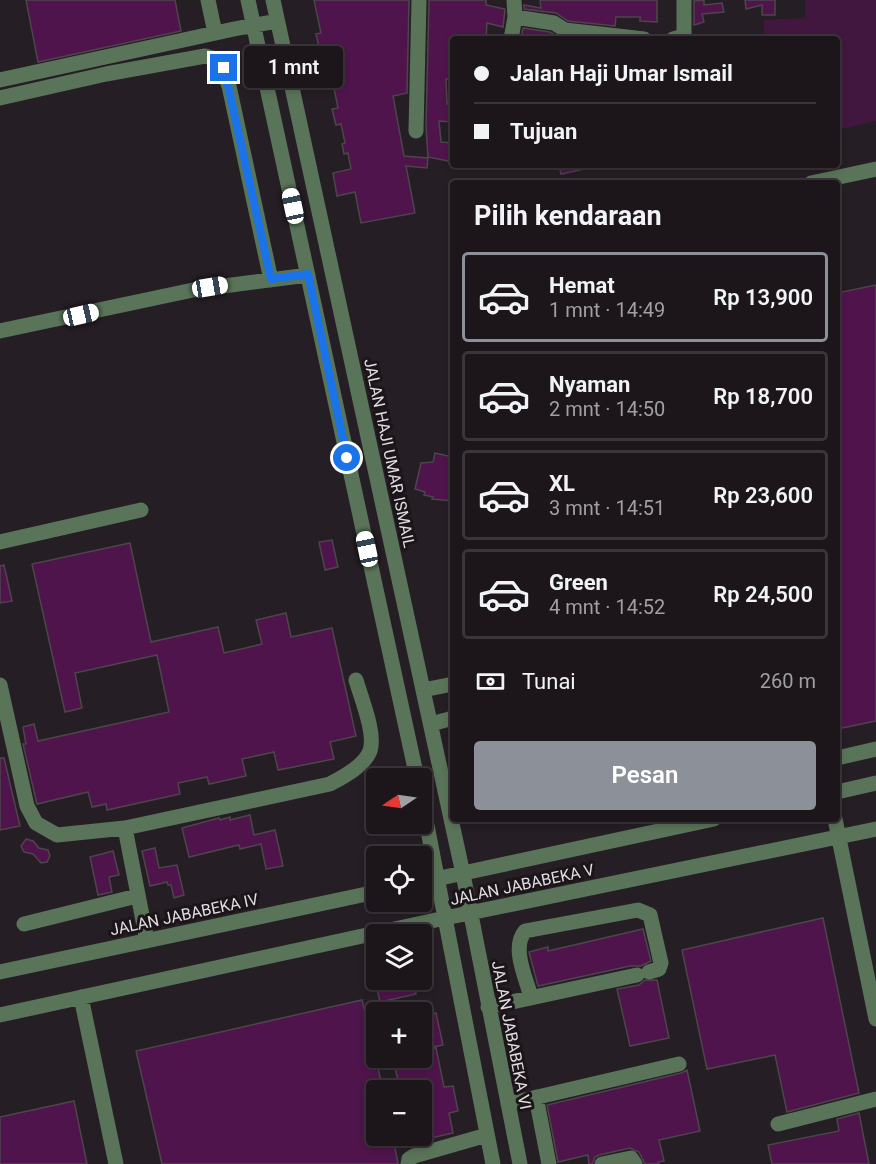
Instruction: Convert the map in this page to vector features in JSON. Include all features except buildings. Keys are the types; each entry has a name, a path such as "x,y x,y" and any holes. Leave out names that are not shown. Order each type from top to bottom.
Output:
{"street":[{"path":"208,0 215,33"},
{"path":"248,0 415,768"},
{"name":"JALAN HAJI UMAR ISMAIL","path":"273,0 450,813"},
{"path":"416,131 419,0"},
{"path":"512,36 515,17 514,0"},
{"path":"684,0 685,36"},
{"path":"515,17 554,23 561,34 594,36"},
{"path":"0,80 277,21"},
{"path":"0,98 106,74 205,56 219,60 229,86 271,279"},
{"path":"825,180 876,169"},
{"path":"0,332 193,290 308,274"},
{"path":"0,542 141,510"},
{"path":"0,685 27,806 36,823 57,835 125,828 330,784 353,770 370,751 371,733 356,680"},
{"path":"423,690 450,685"},
{"path":"431,724 450,719"},
{"path":"840,757 876,750"},
{"path":"840,791 876,783"},
{"name":"JALAN HAJI UMAR ISMAIL","path":"452,822 470,913"},
{"path":"432,880 700,822"},
{"path":"836,822 869,949 876,1019"},
{"path":"125,828 147,940"},
{"name":"JALAN JABABEKA V","path":"0,1015 445,918 876,829"},
{"path":"429,834 493,1164"},
{"name":"JALAN JABABEKA IV","path":"0,972 366,894"},
{"path":"24,924 137,896"},
{"path":"488,1007 659,969 661,963 650,915 639,910 525,931 520,938 519,948 531,997"},
{"name":"JALAN JABABEKA VI","path":"470,913 520,1164"},
{"path":"81,997 116,1164"},
{"path":"508,1104 679,1064"},
{"path":"536,1097 549,1164"},
{"path":"778,1124 876,1099"},
{"path":"408,1164 409,1159 414,1156 487,1136"},
{"path":"602,1164 631,1158 634,1164"}],"shaded area":[{"path":"805,0 876,0 876,121 840,129 840,36 764,36 764,20 805,18"}],"route":[{"path":"224,68 271,279 308,274 347,458"}]}
